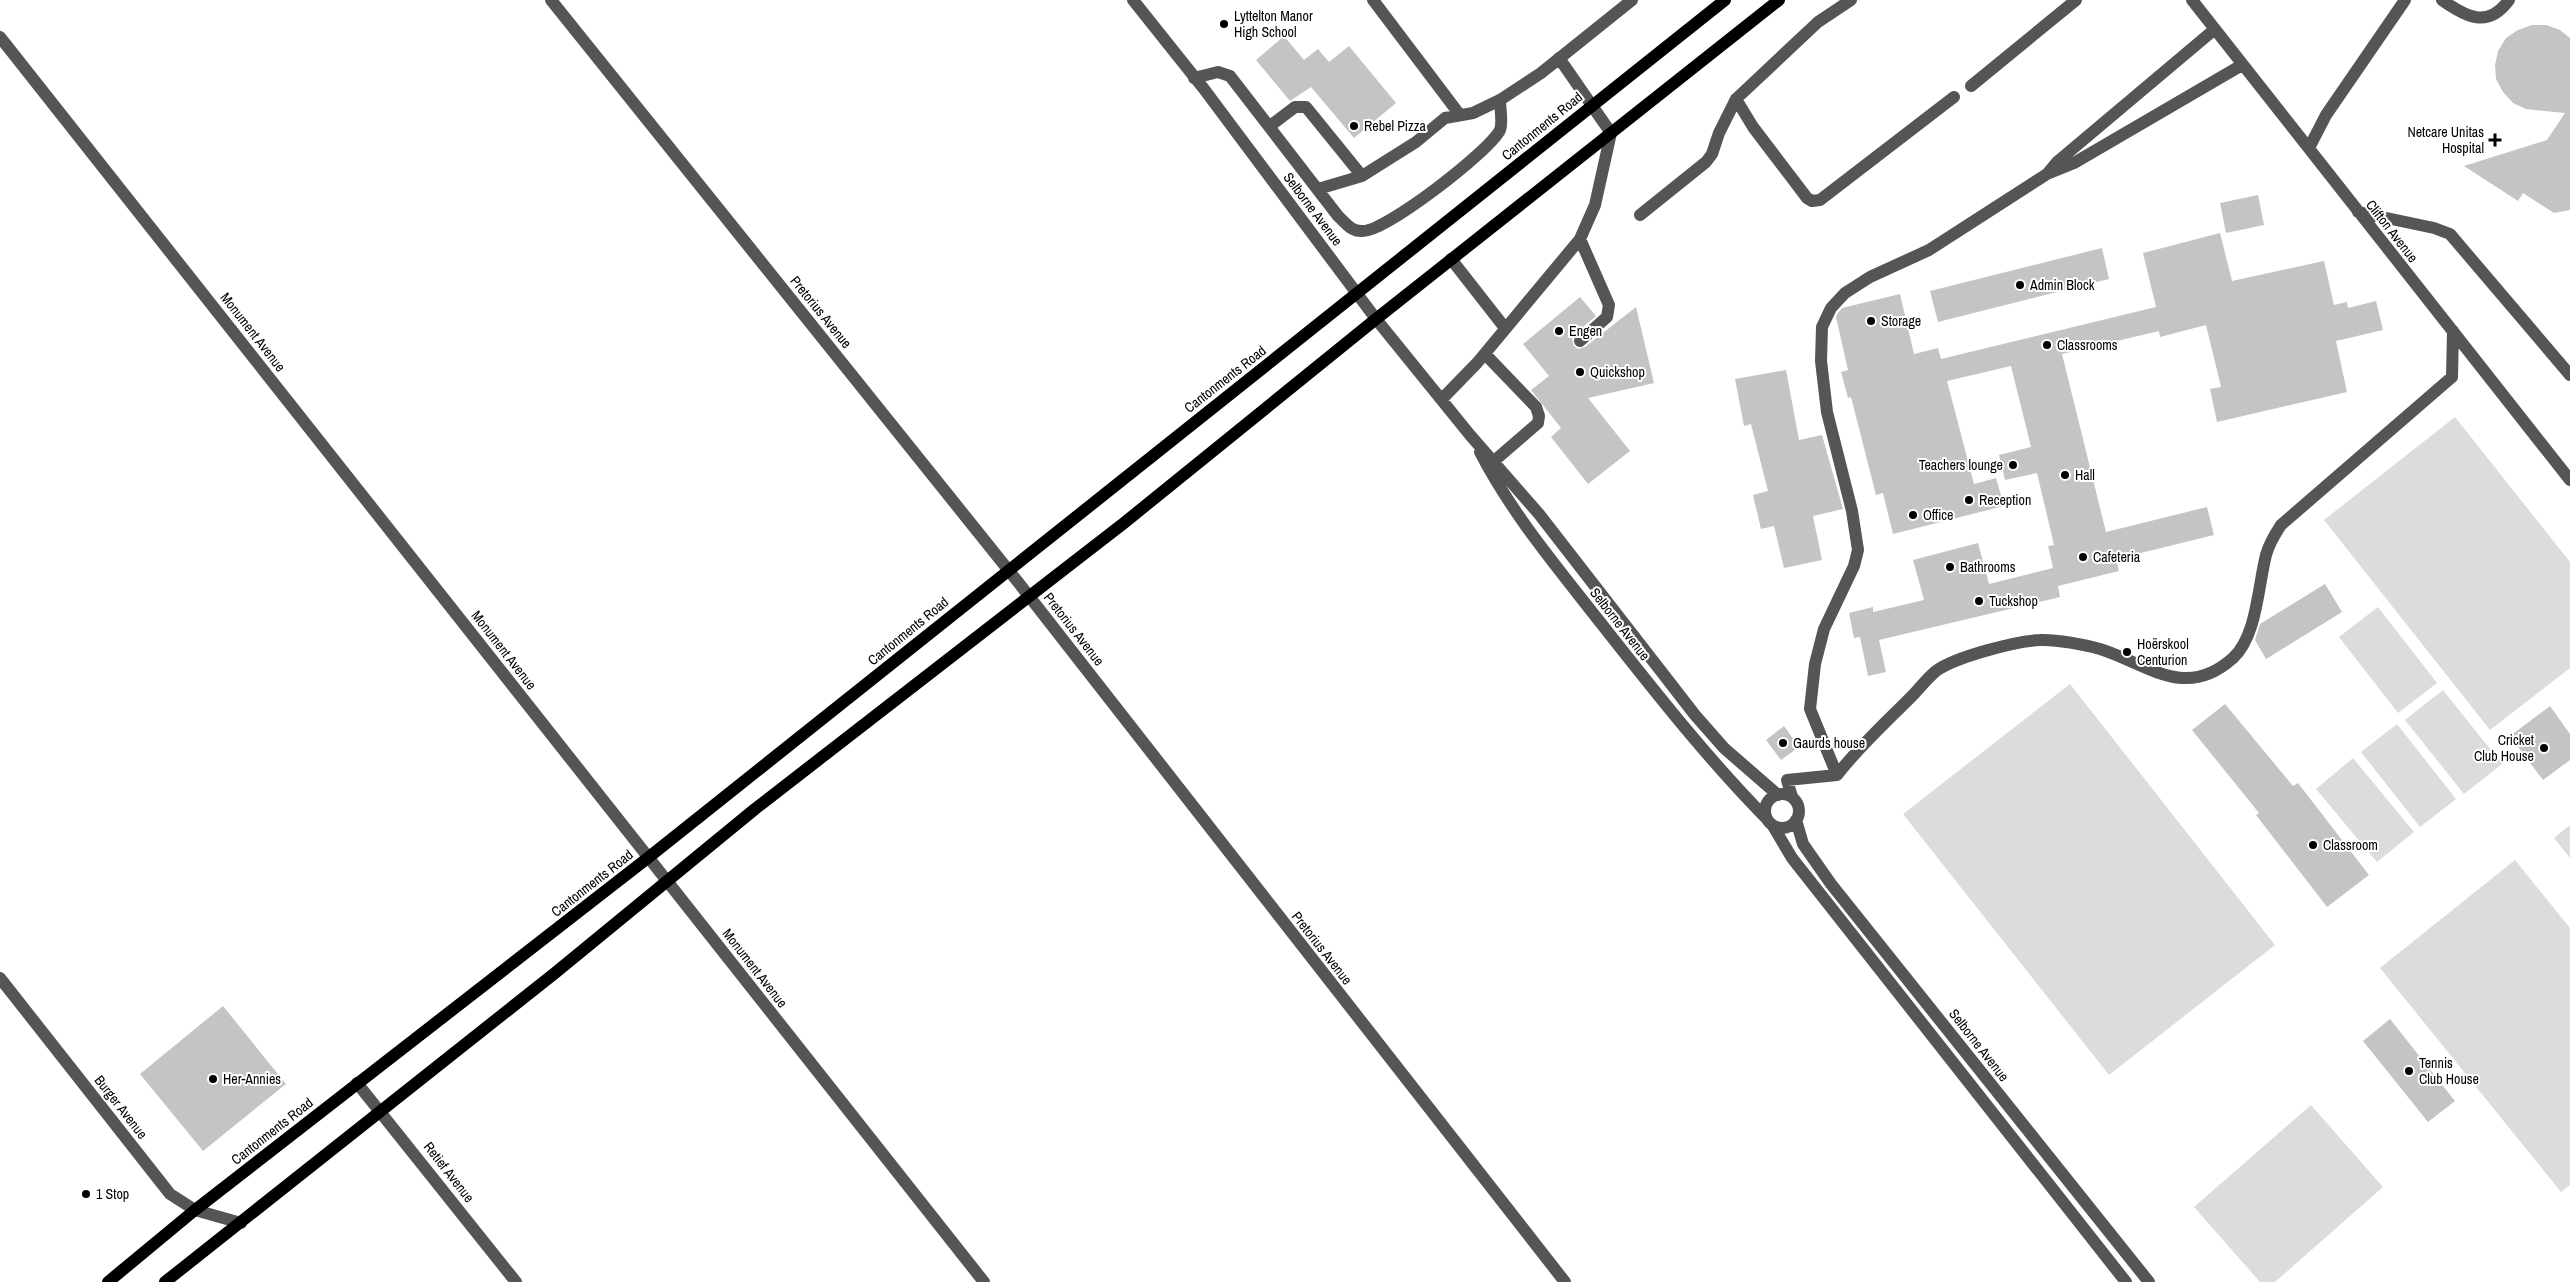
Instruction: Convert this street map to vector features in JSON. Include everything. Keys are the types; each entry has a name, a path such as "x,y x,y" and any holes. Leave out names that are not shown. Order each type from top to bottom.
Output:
{"main road":[{"name":"Cantonments Road","path":"108,1282 195,1210 357,1082 649,857 1008,569 1357,294 1725,0"},
{"path":"165,1282 555,973 666,880 1028,595 1132,517 1376,319 1779,0"}],"street":[{"name":"Pretorius Avenue","path":"551,0 1008,569 1565,1282"},
{"name":"Selborne Avenue","path":"1133,0 1376,319 1470,435 1516,487 1695,715 1724,748 1778,795"},
{"path":"1373,0 1460,115"},
{"path":"1318,189 1362,176 1416,142 1445,118 1473,113 1500,100 1559,58 1632,0"},
{"path":"1640,215 1706,162 1712,154 1718,133 1736,99 1818,22 1850,0"},
{"path":"1971,86 2076,0"},
{"name":"Clifton Avenue","path":"2192,0 2569,476"},
{"path":"2309,148 2326,114 2405,0"},
{"path":"2442,0 2465,16 2485,18 2503,8 2509,0"},
{"path":"2046,174 2057,162 2215,29"},
{"name":"Monument Avenue","path":"0,37 984,1282"},
{"path":"1442,399 1485,354 1580,239 1595,205 1611,133 1559,58"},
{"path":"1837,776 1810,709 1815,664 1824,629 1854,566 1858,550 1852,511 1827,412 1821,360 1822,327 1831,308 1844,293 1870,276 1928,250 2046,174 2074,163 2242,64"},
{"path":"1194,78 1218,72 1230,76 1318,189 1352,229 1369,231 1391,220 1457,172 1488,145 1500,129 1500,100"},
{"path":"1736,99 1753,128 1807,198 1812,201 1820,200 1954,97"},
{"path":"1270,126 1295,107 1306,107 1362,176"},
{"path":"2358,212 2434,228 2450,234 2570,374"},
{"path":"1580,239 1609,306 1606,317 1580,340"},
{"path":"1452,259 1505,328"},
{"path":"1792,797 1778,795 1770,800 1765,808 1770,822 1782,828 1796,820 1799,812 1787,780 1837,776 1853,756 1937,670 1983,650 2041,640 2100,649 2162,675 2183,679 2204,677 2234,658 2244,644 2256,605 2266,554 2281,525 2452,377 2453,331"},
{"path":"1485,354 1536,407 1539,416 1538,423 1494,461"},
{"name":"Selborne Avenue","path":"1470,435 1505,496 1553,563 1650,686 1715,764 1770,822 1792,858 2126,1282"},
{"path":"1505,496 1516,487"},
{"name":"Selborne Avenue","path":"1796,820 1803,844 1831,884 2149,1282"},
{"name":"Burger Avenue","path":"0,978 163,1186 177,1199 195,1210 240,1222"},
{"name":"Retief Avenue","path":"357,1082 382,1111 516,1282"},
{"path":"1990,1109 2003,1100"},
{"path":"2096,1243 2110,1234"}],"shaded area":[{"path":"2455,417 2570,562 2570,668 2490,730 2324,520"},
{"path":"2378,607 2437,683 2398,713 2339,637"},
{"path":"2070,684 2275,945 2109,1075 1903,814"},
{"path":"2443,690 2502,764 2464,794 2405,720"},
{"path":"2397,724 2456,799 2420,827 2361,752"},
{"path":"2353,758 2414,832 2377,862 2316,789"},
{"path":"2570,825 2570,858 2554,838"},
{"path":"2515,860 2570,928 2570,1185 2561,1192 2380,968"},
{"path":"2311,1105 2383,1187 2275,1282 2260,1282 2194,1207"}],"building":[{"path":"2532,25 2546,25 2560,30 2570,38 2570,210 2554,213 2523,193 2518,201 2464,166 2547,140 2565,113 2526,109 2513,103 2503,92 2496,79 2495,65 2498,51 2506,38 2518,30"},
{"path":"1284,36 1304,60 1318,49 1329,62 1349,46 1396,103 1354,138 1311,87 1290,101 1256,60"},
{"path":"2258,195 2264,225 2226,233 2220,203"},
{"path":"2220,233 2232,281 2324,261 2334,305 2347,302 2348,308 2376,301 2383,330 2336,341 2347,392 2217,422 2210,389 2221,387 2206,325 2160,337 2159,331 2062,354 2106,532 2207,507 2214,535 2116,559 2119,571 2058,586 2060,597 1879,640 1886,672 1868,676 1860,637 1854,638 1849,613 1873,607 1873,612 1924,600 1913,560 1978,543 1989,584 2053,568 2048,546 2054,545 2037,473 2005,480 1999,455 2031,447 2011,366 1947,381 1974,484 1996,478 2004,506 1893,534 1883,493 1876,495 1851,397 1848,398 1841,372 1848,370 1836,317 1838,313 1842,308 1900,294 1914,354 1938,348 1941,359 2156,307 2143,253"},
{"name":"Admin Block","path":"2102,248 2109,279 1938,322 1930,291"},
{"path":"1580,297 1596,316 1574,335 1572,339 1574,346 1578,349 1585,347 1636,307 1654,383 1588,398 1630,451 1588,484 1551,437 1561,428 1531,390 1549,376 1523,344"},
{"path":"1786,370 1799,440 1822,435 1843,509 1813,516 1822,560 1784,568 1774,526 1761,529 1753,495 1768,491 1751,424 1744,426 1735,379"},
{"path":"2325,584 2342,612 2266,659 2255,640 2260,624"},
{"path":"2225,704 2293,786 2298,783 2369,875 2327,907 2256,815 2259,813 2192,730"},
{"name":"Cricket Club House","path":"2550,706 2570,734 2570,760 2543,780 2510,736"},
{"name":"Gaurds house","path":"1784,726 1799,747 1781,760 1766,740"},
{"name":"Her-Annies","path":"223,1006 286,1084 203,1151 140,1074"},
{"name":"Tennis Club House","path":"2390,1019 2455,1101 2428,1122 2363,1041"}],"place":[{"name":"Lyttelton Manor High School","path":"1224,24"},
{"name":"Rebel Pizza","path":"1354,126"},
{"name":"Netcare Unitas Hospital","path":"2495,140"},
{"name":"Admin Block","path":"2020,285"},
{"name":"Storage","path":"1871,321"},
{"name":"Engen","path":"1559,331"},
{"name":"Classrooms","path":"2047,345"},
{"name":"Quickshop","path":"1580,372"},
{"name":"Teachers lounge","path":"2013,465"},
{"name":"Hall","path":"2065,475"},
{"name":"Reception","path":"1969,500"},
{"name":"Office","path":"1913,515"},
{"name":"Cafeteria","path":"2083,557"},
{"name":"Bathrooms","path":"1950,567"},
{"name":"Tuckshop","path":"1979,601"},
{"name":"Hoërskool Centurion","path":"2127,652"},
{"name":"Gaurds house","path":"1783,743"},
{"name":"Cricket Club House","path":"2544,748"},
{"name":"Classroom","path":"2313,845"},
{"name":"Tennis Club House","path":"2409,1071"},
{"name":"Her-Annies","path":"213,1079"},
{"name":"1 Stop","path":"86,1194"}]}
